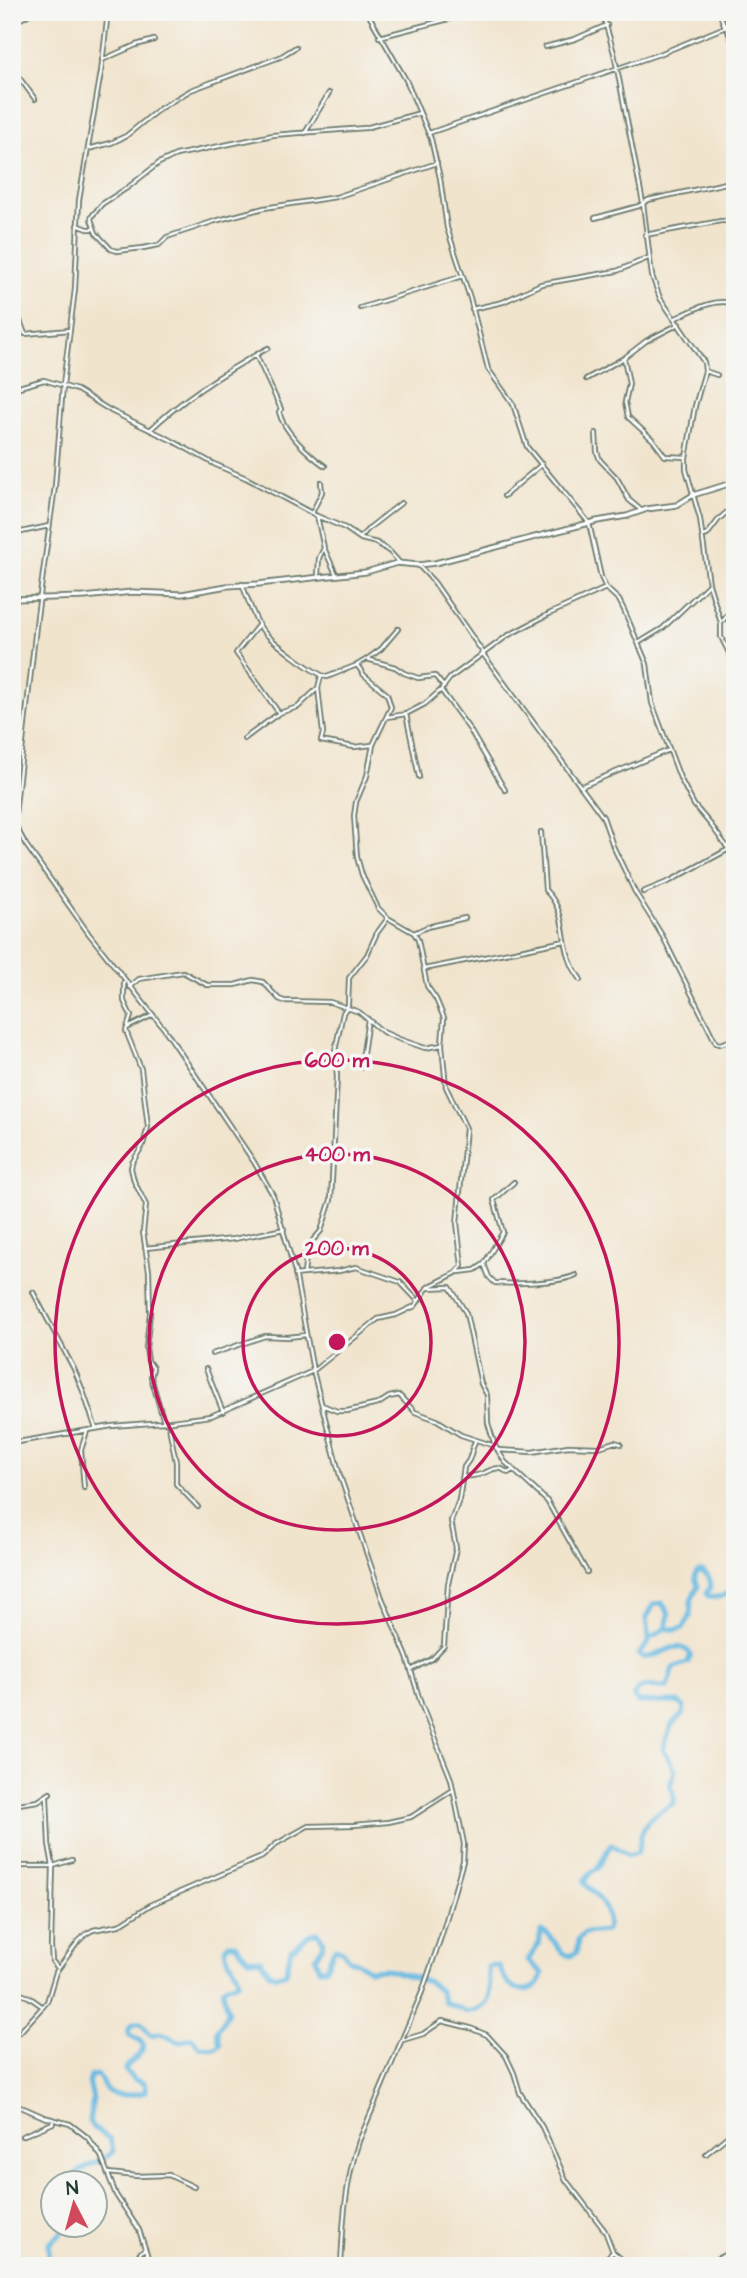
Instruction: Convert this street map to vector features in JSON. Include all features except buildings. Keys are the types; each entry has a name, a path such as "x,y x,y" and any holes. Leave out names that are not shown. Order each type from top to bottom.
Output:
{"street":[{"path":"12,24 33,12"},
{"path":"108,12 79,200 75,289 63,385 55,486 13,818 15,827 26,845 129,987 153,1015 273,1195 295,1275 321,1404 350,1507 453,1790 464,1854 442,1934 422,1992 351,2166 345,2198 341,2266"},
{"path":"367,12 379,37 402,72 429,133 437,163 447,228 488,369 513,404 527,447 589,523 601,577 619,600 639,642 649,671 652,703 669,750 690,798 735,858"},
{"path":"379,37 476,12"},
{"path":"602,12 607,25 643,203 652,276 660,298 703,359 705,371 697,394 686,469 703,536 709,584 721,623 721,637 735,666"},
{"path":"719,12 735,47"},
{"path":"429,133 616,70 735,23"},
{"path":"545,47 575,39 607,25"},
{"path":"102,60 154,40"},
{"path":"88,149 111,144 126,136 159,109 191,90 280,57 296,47"},
{"path":"12,68 35,99"},
{"path":"305,133 329,93"},
{"path":"420,112 365,128 248,139 171,156 102,204 91,218 106,245 114,250 152,246 161,244 167,237 215,221 264,208 336,197 437,163"},
{"path":"595,218 639,206 648,200 735,181"},
{"path":"646,235 721,221 735,221"},
{"path":"77,225 88,229 95,228"},
{"path":"472,309 503,302 541,284 617,271 648,258"},
{"path":"360,309 463,276"},
{"path":"729,302 735,297"},
{"path":"676,318 707,305 729,302 735,304"},
{"path":"12,319 19,318 25,334 70,330"},
{"path":"586,379 624,358 646,341 679,324"},
{"path":"149,430 201,389 268,348"},
{"path":"256,355 281,409 279,412 284,425 325,466"},
{"path":"624,358 629,384 625,408 629,420 653,440 664,456 686,457"},
{"path":"705,371 718,375"},
{"path":"12,389 44,380 82,393 111,411 360,538 383,547 400,563"},
{"path":"596,433 600,460 617,478 629,499 642,511"},
{"path":"504,496 542,464"},
{"path":"312,513 322,492 321,482"},
{"path":"12,599 84,597 132,592 182,594 242,584 378,570 400,563 418,565 454,559 589,523 677,505 693,495 735,482"},
{"path":"360,538 401,503"},
{"path":"703,536 708,535 719,519 735,505"},
{"path":"317,516 324,548 336,574"},
{"path":"12,534 49,526"},
{"path":"318,576 319,558 324,548"},
{"path":"418,565 434,582 603,817 612,846 635,892 663,937 716,1043 735,1039"},
{"path":"242,584 265,633 321,676 332,677 367,659 381,649 398,629"},
{"path":"639,642 663,628 709,584"},
{"path":"387,718 406,714 425,704 450,678 507,636 607,588"},
{"path":"721,623 735,606"},
{"path":"259,624 236,653 279,713"},
{"path":"367,659 395,667 418,678 434,676 505,790"},
{"path":"357,665 364,675 387,694 391,703 387,718 373,745 367,776 356,802 354,816 362,876 373,899 388,918 414,933 421,947 428,986 444,1018 446,1087 466,1128 457,1223 463,1262 458,1272"},
{"path":"321,676 318,688 323,733 321,741 354,747 373,745"},
{"path":"244,740 279,713 298,707 318,688"},
{"path":"406,714 419,777"},
{"path":"582,786 669,750"},
{"path":"541,832 545,890 553,898 564,925 571,965 581,980"},
{"path":"643,892 670,881 729,849"},
{"path":"304,1274 307,1247 321,1231 331,1200 337,1077 334,1051 343,1013 347,1008 348,978 367,955 377,933 388,918"},
{"path":"414,933 465,918"},
{"path":"424,969 565,941"},
{"path":"129,987 139,979 183,972 207,985 263,982 284,1001 321,1000 359,1012 383,1032 399,1039 425,1048 443,1045"},
{"path":"124,980 124,1000 131,1016 127,1037 139,1058 148,1127 143,1145 131,1168 134,1181 146,1205 142,1233 149,1270 150,1312 146,1348 148,1361 153,1368 152,1382 176,1462 176,1484 198,1507"},
{"path":"127,1028 153,1015"},
{"path":"361,1067 368,1019"},
{"path":"12,1443 133,1423 202,1418 223,1412 313,1371 378,1320 406,1311 418,1302 427,1288 458,1272 475,1270 484,1264 503,1231 494,1200 514,1182"},
{"path":"145,1248 234,1239 284,1229"},
{"path":"484,1264 489,1277 495,1283 569,1279 576,1275"},
{"path":"295,1275 356,1267 400,1282 418,1302"},
{"path":"427,1288 450,1287 466,1313 480,1381 487,1395 487,1417 495,1446 513,1470 547,1501 587,1572"},
{"path":"33,1292 74,1369 96,1429"},
{"path":"212,1354 265,1336 306,1335"},
{"path":"206,1369 223,1412"},
{"path":"321,1404 337,1411 347,1410 378,1404 389,1397 399,1395 415,1412 437,1420 475,1441 495,1446"},
{"path":"84,1488 82,1450 87,1431"},
{"path":"411,1670 432,1659 444,1646 448,1584 456,1548 451,1521 464,1467 475,1441"},
{"path":"499,1450 539,1451 568,1446 599,1447 615,1442 621,1444"},
{"path":"463,1477 480,1475 495,1467 508,1473 513,1470"},
{"path":"12,2036 20,2032 43,2007 49,1998 58,1968 86,1934 93,1930 119,1925 152,1904 262,1857 270,1852 276,1843 308,1826 388,1822 411,1816 453,1790"},
{"path":"12,1805 35,1802 48,1795 49,1844 53,1866 51,1946 52,1961 58,1968"},
{"path":"12,1866 53,1866 72,1860"},
{"path":"12,1991 29,1997 43,2007"},
{"path":"403,2040 423,2034 442,2021 480,2031 492,2039 509,2061 520,2093 541,2127 566,2180 605,2231 613,2252 630,2266"},
{"path":"12,2103 78,2128 101,2156 107,2170"},
{"path":"22,2136 53,2123 52,2119"},
{"path":"706,2154 735,2130"},
{"path":"150,2266 139,2230 116,2195 108,2173 169,2175 194,2187"},
{"path":"128,2266 146,2248"},
{"path":"702,2266 735,2250"},
{"path":"597,2266 613,2252"}],"waterway":[{"path":"82,2170 113,2151 110,2139 93,2128 89,2121 93,2099 90,2076 98,2075 110,2093 132,2095 146,2091 144,2083 133,2079 125,2070 144,2046 141,2041 128,2034 132,2025 141,2023 151,2035 164,2034 180,2042 192,2038 199,2047 216,2048 220,2045 217,2030 228,2013 223,1989 239,1981 226,1953 228,1944 236,1944 248,1959 261,1960 269,1973 277,1976 286,1973 291,1949 310,1935 318,1933 323,1940 315,1958 319,1969 325,1969 336,1948 343,1951 349,1960 369,1970 386,1969 429,1982 440,1991 444,2002 467,2012 484,2006 488,2001 490,1965 499,1966 505,1979 514,1987 526,1990 539,1984 542,1973 528,1960 539,1944 541,1931 570,1956 577,1952 578,1939 584,1933 606,1931 606,1910 584,1882 590,1873 598,1868 611,1844 628,1855 637,1853 646,1824 674,1803 670,1786 675,1770 663,1749 671,1726 683,1714 684,1707 678,1702 638,1702 633,1696 643,1687 667,1687 673,1668 688,1662 691,1654 679,1647 642,1657 639,1654 649,1639 646,1619 654,1604 662,1603 669,1614 666,1628 683,1628 690,1617 691,1601 698,1586 696,1573 700,1571 710,1580 710,1588 706,1593 708,1596 719,1597 735,1591"},
{"path":"649,1639 666,1628"},
{"path":"48,2266 49,2244 53,2240"}]}
